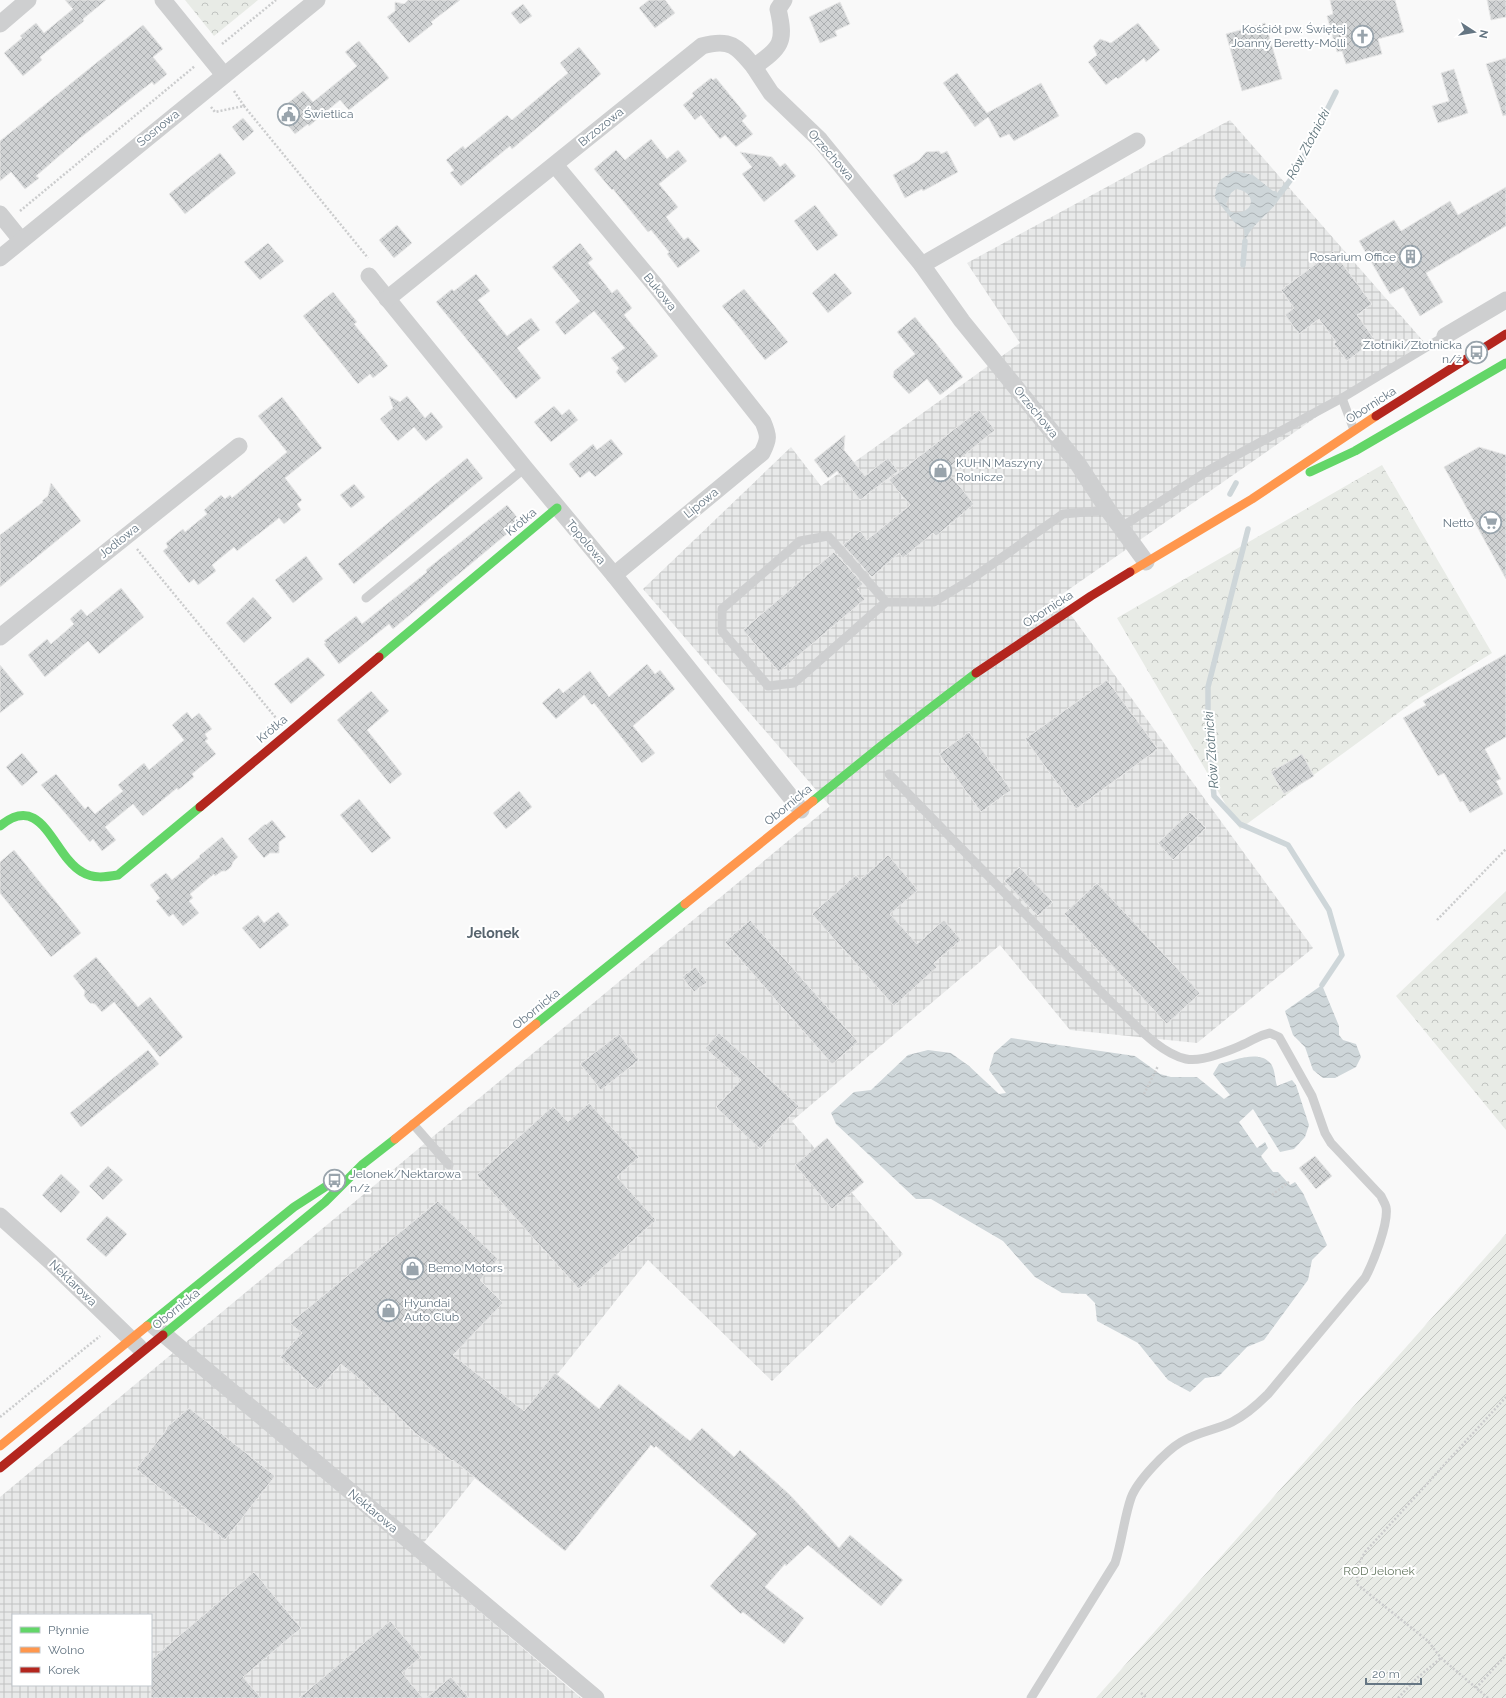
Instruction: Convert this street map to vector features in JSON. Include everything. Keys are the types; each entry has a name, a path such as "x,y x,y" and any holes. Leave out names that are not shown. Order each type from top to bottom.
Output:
{"main road":[{"name":"Obornicka","path":"0,1468 144,1352 325,1202 363,1164 886,742 988,664 1044,626 1146,562 1252,499 1354,430 1506,334"},
{"name":"Obornicka","path":"1252,499 1355,451 1506,363"},
{"name":"Krótka","path":"0,826 12,817 24,814 37,819 78,870 97,877 118,875 557,508"},
{"name":"Obornicka","path":"0,1446 294,1207 363,1164"}],"street":[{"path":"0,24 28,0"},
{"path":"163,0 224,75"},
{"name":"Sosnowa","path":"0,258 317,0"},
{"path":"754,67 773,53 781,41 782,28 778,9 784,0"},
{"name":"Brzozowa","path":"388,299 702,46 715,42 730,44 741,52 754,67"},
{"name":"Orzechowa","path":"754,67 771,93 820,140 922,265 962,321 1078,464 1120,528 1146,562"},
{"path":"922,265 1137,141"},
{"name":"Bukowa","path":"555,165 655,285 763,422"},
{"path":"3,218 21,240"},
{"name":"Topolowa","path":"369,276 557,508 614,575 801,810"},
{"path":"1445,336 1506,300"},
{"name":"Lipowa","path":"614,575 762,453 768,441 767,432 763,422"},
{"name":"Jodłowa","path":"0,637 239,446"},
{"name":"Nektarowa","path":"0,1216 51,1262 144,1352"},
{"name":"Nektarowa","path":"151,1323 596,1698"}],"lane":[{"path":"1120,528 1208,470 1342,398 1445,336"},
{"path":"1342,398 1354,430"},
{"path":"366,598 525,468"},
{"path":"886,602 828,536 800,541 722,609 722,631 768,686 794,683 886,602 934,602 970,580 1063,514 1108,510"},
{"path":"889,774 1113,1004 1147,1036 1172,1054 1187,1059 1199,1060 1216,1056 1243,1045 1258,1036 1270,1033 1279,1037 1312,1096 1325,1133 1331,1143 1381,1196 1386,1206 1386,1218 1372,1266 1364,1278 1268,1394 1251,1410 1233,1422 1181,1442 1155,1464 1138,1485 1131,1497 1122,1543 1115,1563 1031,1698"},
{"path":"413,1124 449,1165"}],"path":[{"path":"3,218 276,0"},
{"path":"126,535 276,718"},
{"path":"1437,920 1506,849"},
{"path":"1144,1094 1158,1066"},
{"path":"1272,1195 1289,1182"},
{"path":"0,1418 100,1336"},
{"path":"1488,1698 1441,1658 1428,1641 1358,1585 1356,1569 1365,1552 1506,1398"},
{"path":"1476,1688 1506,1655"},
{"path":"1398,1698 1417,1678 1441,1658"},
{"path":"1141,1693 1147,1698"}],"shaded area":[{"path":"1230,120 1424,342 1058,597 1313,948 1197,1043 1070,1030 1000,945 792,1121 903,1254 772,1381 648,1260 414,1555 581,1698 0,1698 0,1497 830,806 643,589 791,447 821,486 1020,343 967,263"}],"green space":[{"path":"185,0 258,0 214,36"},
{"path":"1382,465 1492,653 1416,700 1240,829 1117,618"},
{"path":"1506,891 1506,1130 1396,996"},
{"name":"ROD Jelonek","path":"1506,1234 1506,1698 1096,1698"}],"water":[{"path":"1234,171 1253,175 1273,191 1276,191 1280,198 1256,224 1245,241 1244,229 1234,222 1215,198 1220,181","holes":["1236,189 1248,194 1250,199 1251,203 1249,207 1245,211 1231,212 1226,204 1231,193"]},
{"path":"1322,985 1339,1026 1339,1035 1343,1040 1356,1044 1361,1057 1356,1067 1335,1078 1323,1078 1313,1070 1305,1047 1293,1035 1285,1011"},
{"path":"1011,1038 1135,1056 1160,1074 1171,1077 1197,1077 1224,1099 1230,1095 1213,1074 1219,1064 1246,1057 1260,1057 1271,1064 1277,1086 1292,1080 1296,1085 1309,1125 1305,1137 1294,1149 1280,1152 1253,1109 1239,1122 1257,1148 1265,1142 1268,1148 1261,1156 1273,1172 1278,1172 1290,1185 1295,1182 1303,1193 1327,1245 1312,1260 1308,1280 1264,1340 1247,1347 1219,1376 1205,1378 1190,1392 1168,1380 1138,1343 1097,1321 1095,1303 1086,1294 1062,1293 1035,1277 1003,1241 931,1199 916,1199 836,1124 831,1113 854,1092 871,1090 908,1055 928,1050 951,1053 969,1066 999,1094 1006,1093 989,1070 994,1053"}],"building":[{"path":"65,0 106,0 83,19 84,21 40,57 42,60 23,76 4,53 22,38 20,36 36,23 44,33 73,9"},
{"path":"408,0 460,0 431,22 433,24 409,43 387,17 395,11 395,2 404,4"},
{"path":"649,0 665,0 675,13 655,28 639,8"},
{"name":"Kościół pw. Świętej Joanny Beretty-Molli","path":"1330,0 1395,0 1404,32 1378,39 1382,54 1346,64 1342,51 1337,52 1327,16 1333,14"},
{"path":"1487,0 1506,0 1506,17 1491,20"},
{"path":"840,2 850,24 835,31 837,36 820,43 809,17"},
{"path":"523,4 532,16 520,24 511,13"},
{"path":"1138,23 1160,50 1146,62 1144,58 1118,79 1116,77 1106,85 1088,62 1097,55 1093,46 1100,39 1111,43"},
{"path":"1265,23 1282,79 1242,91 1226,34"},
{"path":"143,25 163,49 153,57 167,74 154,85 152,82 80,138 36,176 39,178 25,189 11,172 0,181 0,141"},
{"path":"359,41 389,78 349,110 340,100 309,126 308,124 295,134 277,112 303,91 313,102 357,66 345,52"},
{"path":"579,47 601,74 512,149 510,146 461,186 450,173 454,170 446,160 463,146 465,149 507,115 512,120 568,73 560,63"},
{"path":"1506,58 1506,115 1503,116 1486,64"},
{"path":"1454,69 1468,113 1438,123 1432,106 1449,101 1441,73"},
{"path":"957,73 987,113 1041,83 1059,116 1014,141 1009,134 1000,138 988,117 975,127 943,83"},
{"path":"711,78 713,80 716,78 747,116 742,121 753,134 736,147 725,135 720,139 701,115 695,120 683,105 694,96 692,93"},
{"path":"243,118 254,131 243,141 232,127"},
{"path":"651,139 667,159 678,150 687,161 659,184 678,207 666,217 684,240 688,237 700,251 678,268 667,254 669,252 651,230 648,232 613,189 612,190 594,169 616,150 625,160"},
{"path":"939,151 941,154 947,151 958,172 923,191 922,189 905,198 893,175 919,160 926,152"},
{"path":"740,152 772,157 780,167 785,163 796,176 764,202 742,174 752,167"},
{"path":"220,153 236,173 185,214 169,194"},
{"name":"Rosarium Office","path":"1506,187 1506,226 1426,273 1443,302 1420,316 1403,287 1390,294 1359,241 1394,220 1401,231 1450,201 1458,215"},
{"path":"815,205 838,235 817,251 794,221"},
{"path":"397,225 412,243 394,258 379,240"},
{"path":"268,243 284,261 260,280 244,262"},
{"path":"580,243 593,259 588,263 612,293 617,289 632,308 624,315 658,356 625,383 616,372 619,368 611,358 625,348 594,311 565,335 555,322 580,301 552,267"},
{"path":"1333,251 1372,304 1357,315 1375,340 1347,361 1334,344 1336,342 1319,319 1299,334 1285,315 1294,308 1281,290"},
{"path":"835,273 852,293 828,313 812,293"},
{"path":"476,274 490,291 478,300 507,336 531,318 540,330 517,348 541,378 516,399 436,302 452,289 454,291"},
{"path":"744,289 788,342 765,360 722,306"},
{"path":"333,292 357,322 354,324 388,366 373,378 370,374 358,384 303,316"},
{"path":"915,317 963,377 940,395 927,379 909,394 893,377 894,371 915,354 897,332"},
{"path":"389,396 400,402 407,396 425,418 431,412 443,427 426,441 414,427 398,441 380,419 393,408"},
{"path":"282,397 322,448 285,478 302,500 297,504 301,510 284,524 279,518 237,551 234,547 212,565 216,571 198,585 194,579 189,583 163,551 168,547 166,543 183,529 185,532 207,514 204,510 221,495 225,499 230,495 232,498 287,452 258,416"},
{"path":"554,406 562,415 569,409 578,420 551,442 534,422"},
{"path":"979,410 995,430 946,470 974,504 936,536 933,533 903,558 899,553 872,577 843,545 860,531 867,540 910,505 889,480"},
{"path":"845,435 844,450 865,476 888,458 898,471 860,500 837,471 828,478 814,460"},
{"path":"611,439 623,454 595,477 589,471 580,478 569,464 593,444 597,450"},
{"name":"Netto","path":"1479,447 1506,455 1506,579 1444,467"},
{"path":"467,458 483,478 354,584 338,564"},
{"path":"51,483 81,521 0,587 0,535 43,502 42,501 48,496"},
{"path":"354,484 365,497 351,508 340,495"},
{"path":"507,505 521,522 393,629 389,624 339,664 324,644 326,643 324,641 356,616 362,624"},
{"path":"834,552 863,584 857,589 865,599 779,672 743,630"},
{"path":"306,556 323,579 293,603 275,580"},
{"path":"121,588 144,617 99,654 88,641 45,677 28,655 47,639 51,644 74,624 70,619 81,609 87,616"},
{"path":"253,597 272,618 244,643 226,623"},
{"path":"1506,654 1506,737 1485,749 1501,779 1496,781 1503,794 1470,813 1463,801 1460,802 1444,773 1438,776 1403,718 1426,705 1423,701"},
{"path":"308,657 325,675 291,704 274,684"},
{"path":"647,664 655,674 660,670 675,689 633,726 655,753 642,763 594,703 592,705 584,695 556,719 542,703 559,688 563,693 590,671 609,697"},
{"path":"0,665 24,694 0,713"},
{"path":"1107,680 1158,749 1076,809 1025,739"},
{"path":"371,691 389,711 367,730 402,774 390,784 337,720"},
{"path":"187,712 192,719 199,713 212,729 205,734 208,739 205,741 216,754 192,774 194,777 178,790 177,788 143,816 133,804 105,827 116,840 102,851 93,839 90,842 41,785 56,774 85,809 88,806 95,814 123,791 118,785 144,763 149,770 184,740 172,725"},
{"path":"969,732 1011,790 981,812 939,754"},
{"path":"22,753 38,772 22,786 6,767"},
{"path":"1302,754 1314,776 1284,794 1271,772"},
{"path":"519,791 532,807 506,829 493,813"},
{"path":"359,799 391,838 372,853 340,815"},
{"path":"1190,812 1206,828 1173,860 1158,843"},
{"path":"272,820 286,837 279,842 279,853 270,853 264,858 248,839 265,824 266,825"},
{"path":"222,837 238,857 226,871 222,871 215,876 214,874 190,894 193,898 189,901 199,913 183,926 173,914 169,917 156,901 160,898 150,885 166,873 172,880"},
{"path":"14,850 81,933 51,957 0,893 0,862"},
{"path":"888,855 918,890 890,914 917,944 944,920 961,940 934,963 937,967 894,1006 812,914 856,875 860,880"},
{"path":"1019,867 1053,902 1038,916 1004,881"},
{"path":"1097,883 1200,993 1167,1024 1064,914"},
{"path":"278,912 289,925 260,949 242,928 258,915 264,923"},
{"path":"750,920 858,1042 832,1064 725,942"},
{"path":"96,957 138,1007 150,997 183,1037 160,1057 114,1002 102,1012 95,1004 90,1003 84,996 85,991 73,976"},
{"path":"695,967 707,982 694,992 682,977"},
{"path":"719,1033 799,1106 760,1149 716,1107 741,1080 705,1048"},
{"path":"619,1034 639,1060 601,1090 580,1064"},
{"path":"148,1050 159,1064 81,1127 70,1113"},
{"path":"589,1103 639,1157 617,1177 656,1220 579,1289 477,1175 553,1106 568,1122"},
{"path":"827,1138 864,1182 832,1209 795,1165"},
{"path":"1315,1156 1332,1176 1316,1189 1299,1168"},
{"path":"108,1166 123,1180 103,1200 89,1186"},
{"path":"61,1174 80,1192 61,1213 42,1195"},
{"path":"438,1201 498,1259 480,1280 503,1303 453,1355 524,1411 555,1373 599,1409 619,1384 690,1441 702,1428 734,1457 740,1450 790,1495 839,1548 850,1535 903,1580 881,1606 808,1545 786,1566 785,1564 765,1587 804,1618 784,1644 743,1612 741,1614 710,1586 757,1534 656,1446 654,1448 651,1445 565,1551 453,1460 452,1461 415,1433 363,1382 341,1364 318,1390 280,1357 302,1333 290,1323"},
{"path":"107,1216 127,1234 106,1257 86,1239"},
{"path":"189,1408 275,1476 225,1540 136,1469 167,1429 166,1428"},
{"path":"254,1572 301,1628 243,1677 261,1698 151,1698 152,1659"},
{"path":"390,1621 421,1657 402,1673 423,1698 299,1698"},
{"path":"451,1677 469,1698 426,1698"}],"waterway":[{"name":"Rów Złotnicki","path":"1279,195 1295,174 1336,92"},
{"name":"Rów Złotnicki","path":"1243,265 1245,241"},
{"name":"Rów Złotnicki","path":"1230,494 1236,483"},
{"name":"Rów Złotnicki","path":"1248,529 1208,687 1208,732 1214,796 1240,824 1288,845 1329,910 1342,955 1322,985"}],"traffic: fast":[{"path":"1310,472 1355,451 1506,363"},
{"path":"379,657 557,508"},
{"path":"813,801 886,742 976,673"},
{"path":"0,826 15,817 27,816 37,821 46,830 72,864 86,874 100,877 118,875 200,807"},
{"path":"536,1024 685,904"},
{"path":"163,1335 325,1202 363,1164 395,1139"},
{"path":"147,1326 294,1207 325,1187"}],"traffic: slow":[{"path":"1130,572 1252,499 1376,416"},
{"path":"685,904 813,801"},
{"path":"395,1139 536,1024"},
{"path":"0,1446 147,1326"}],"traffic: jam":[{"path":"1376,416 1506,334"},
{"path":"976,673 1091,596 1130,572"},
{"path":"200,807 379,657"},
{"path":"0,1468 163,1335"}],"place":[{"name":"Kościół pw. Świętej Joanny Beretty-Molli","path":"1362,36"},
{"name":"Świetlica","path":"288,114"},
{"name":"Rosarium Office","path":"1411,257"},
{"name":"Złotniki/Złotnicka n/ż","path":"1477,352"},
{"name":"KUHN Maszyny Rolnicze","path":"941,470"},
{"name":"Netto","path":"1490,523"},
{"name":"Jelonek/Nektarowa n/ż","path":"334,1181"},
{"name":"Bemo Motors","path":"412,1268"},
{"name":"Hyundai Auto Club","path":"389,1310"}],"district":[{"name":"Jelonek","path":"493,933"}]}
